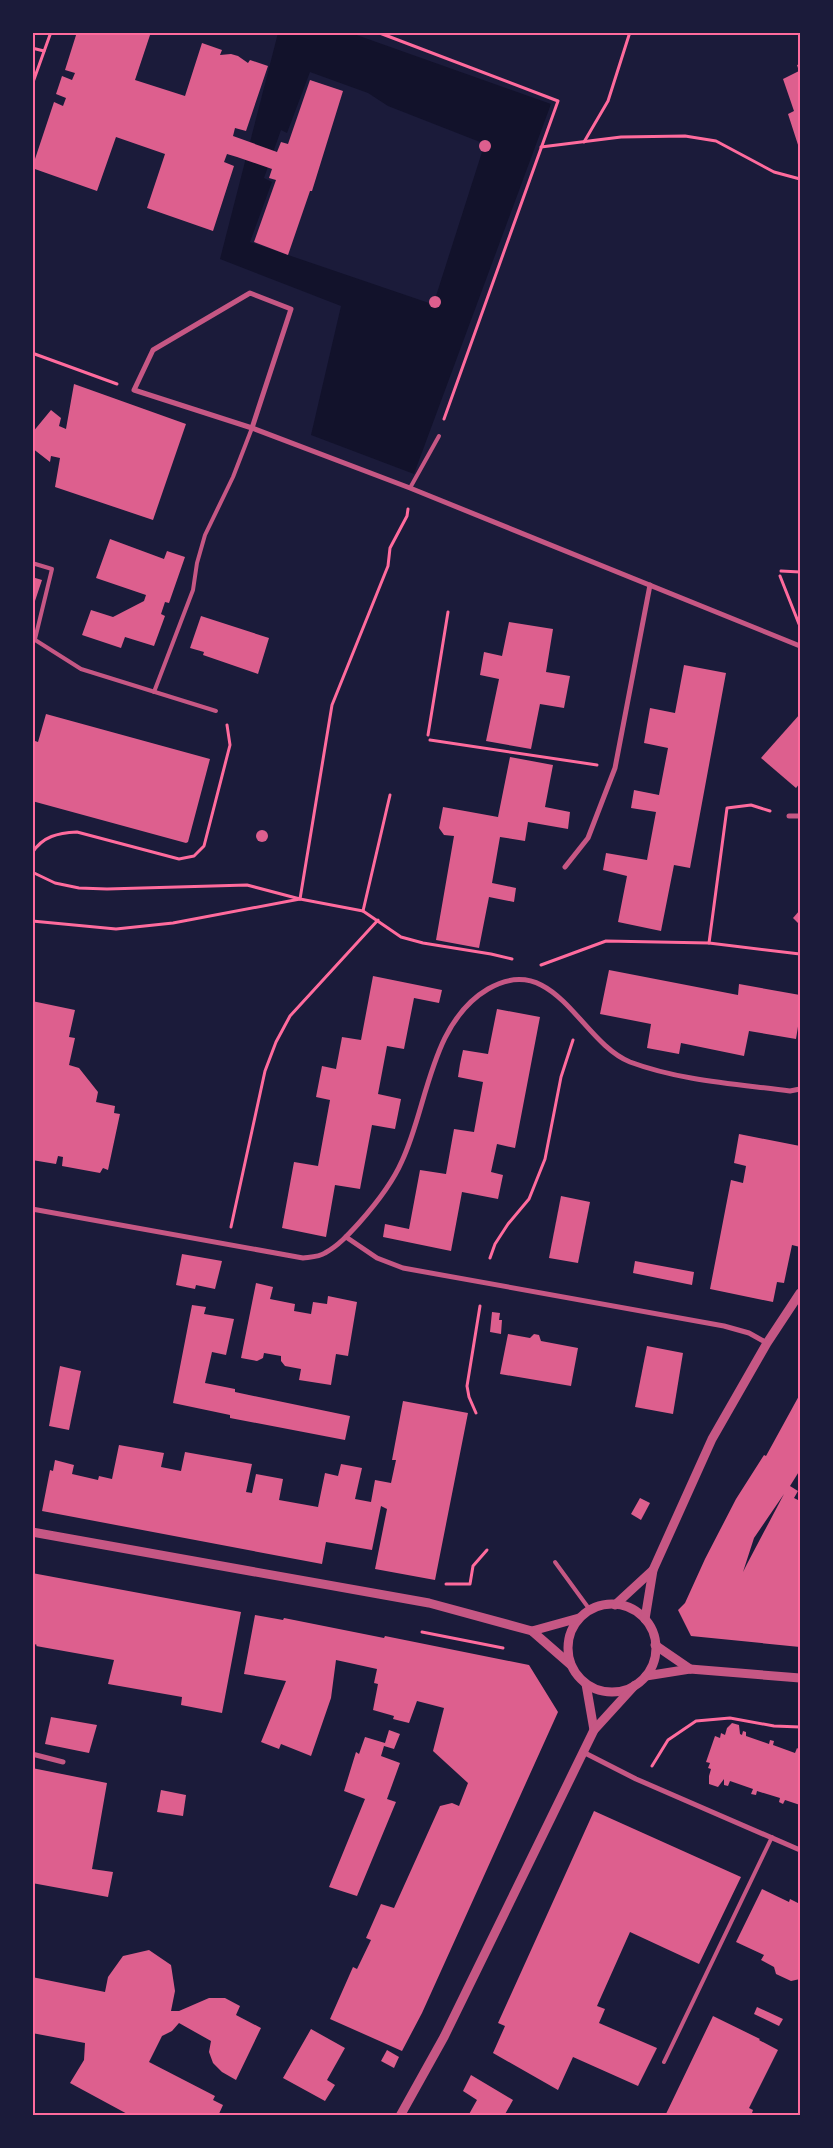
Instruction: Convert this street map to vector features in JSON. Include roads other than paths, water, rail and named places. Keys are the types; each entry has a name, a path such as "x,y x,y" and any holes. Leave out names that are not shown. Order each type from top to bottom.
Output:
{"street":[{"path":"252,428 291,309 250,293 152,350 134,390 252,428 410,488 800,646"},
{"path":"565,866 588,838 615,768 650,585"},
{"path":"790,816 800,816"},
{"path":"32,1209 228,1246 303,1258 324,1254 346,1237 366,1215 403,1160 450,1028 462,1011 488,989 514,980 531,980 550,989 592,1033 628,1061 669,1074 790,1091 800,1089"},
{"path":"346,1237 377,1258 403,1268 724,1326 749,1333 768,1343"},
{"path":"645,1619 653,1570 712,1439 768,1343 800,1293"},
{"path":"32,1532 429,1603 532,1631 571,1665"},
{"path":"615,1604 653,1570"},
{"path":"400,2116 444,2038 594,1730 646,1676 653,1663 655,1646 653,1633 645,1619 633,1610 615,1604 600,1605 579,1618 532,1631"},
{"path":"579,1618 572,1629 568,1642 568,1654 571,1665 577,1675 586,1684 608,1692 622,1691 636,1685"},
{"path":"655,1646 690,1669"},
{"path":"646,1676 690,1669 800,1678"},
{"path":"586,1684 594,1730"},
{"path":"583,1752 642,1781 800,1850"},
{"path":"32,1754 63,1762"}],"lane":[{"path":"154,692 193,590 197,562 205,535 233,477 252,428"},
{"path":"410,488 439,436"},
{"path":"32,563 52,569 34,639 81,669 216,711"},
{"path":"555,1562 590,1610"},
{"path":"664,2062 772,1837"}]}
